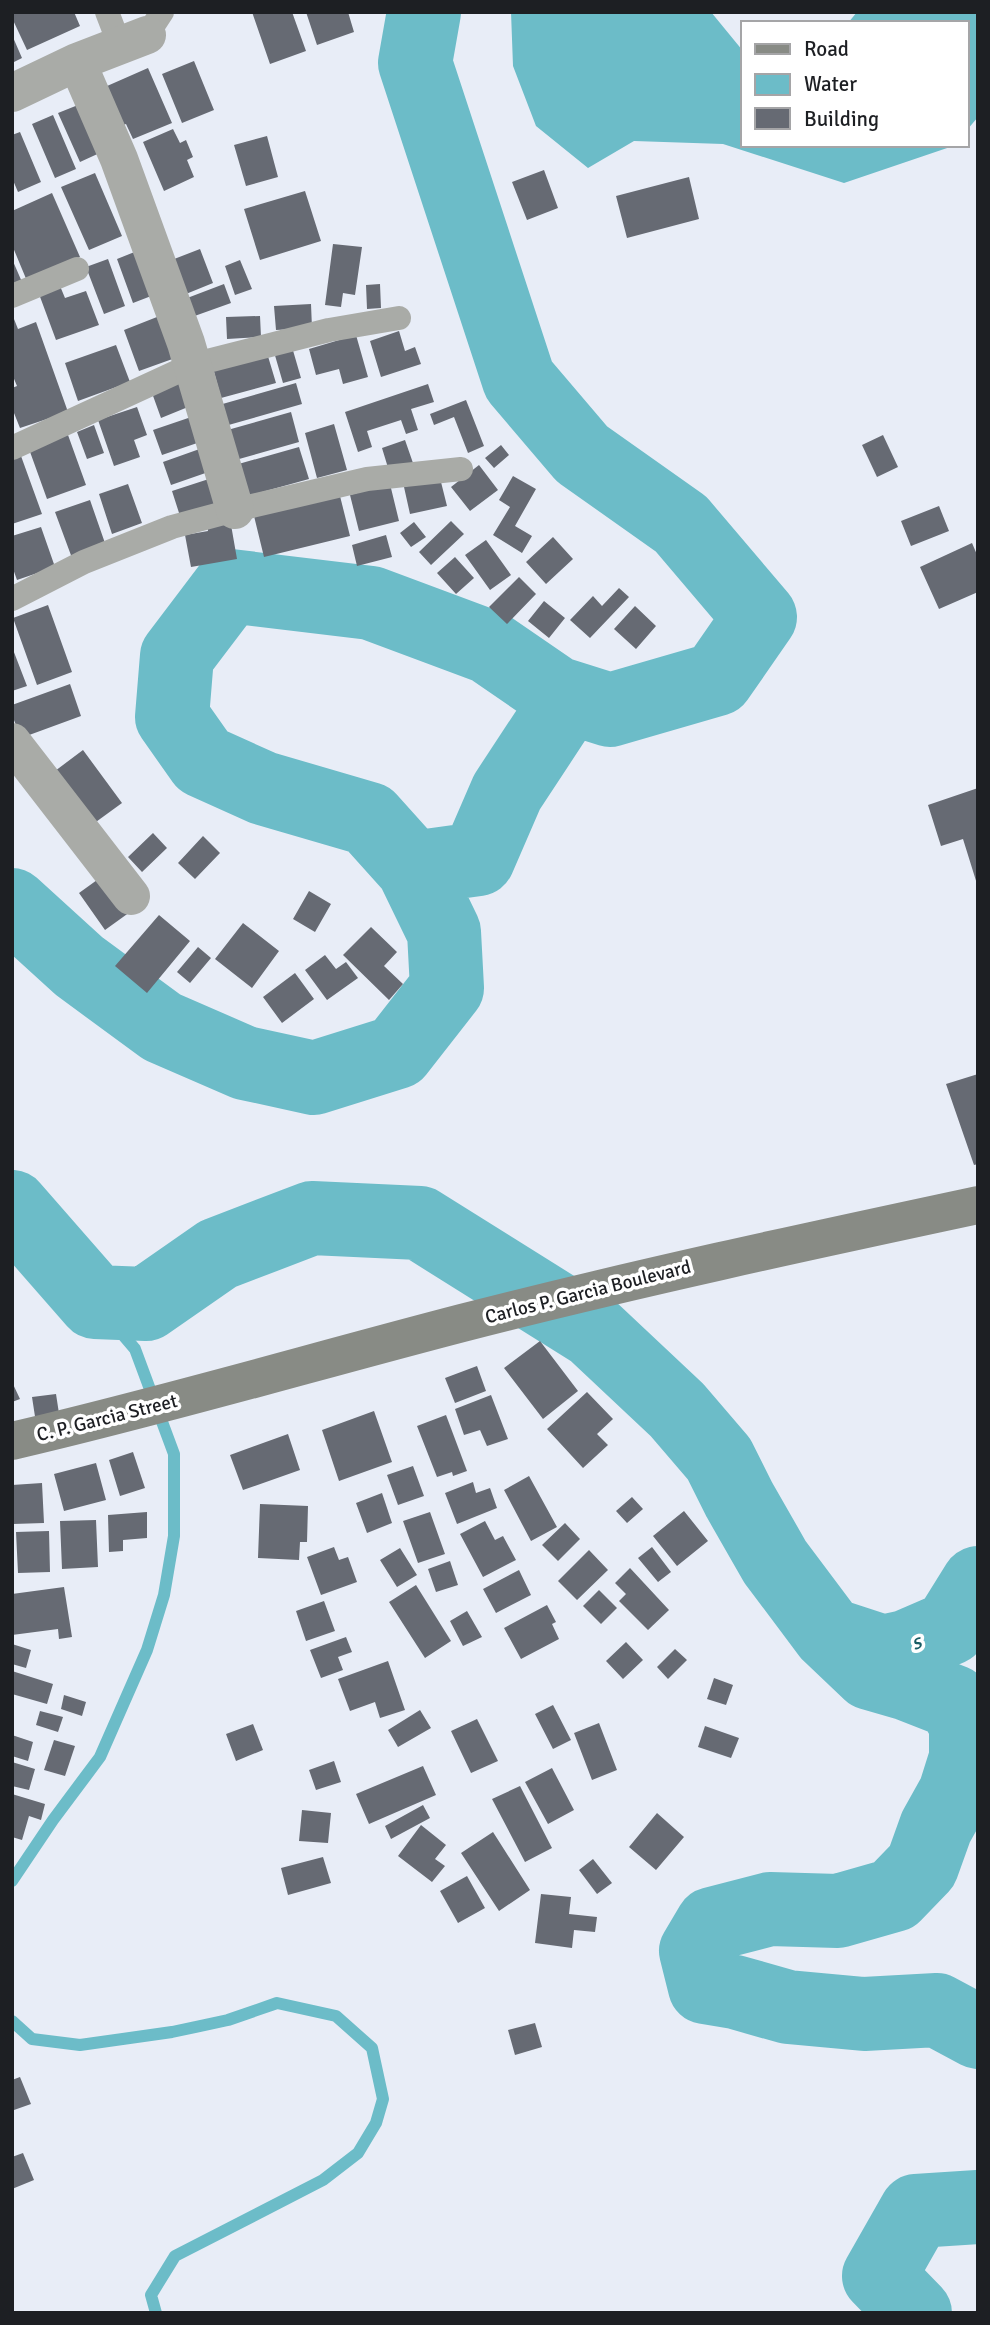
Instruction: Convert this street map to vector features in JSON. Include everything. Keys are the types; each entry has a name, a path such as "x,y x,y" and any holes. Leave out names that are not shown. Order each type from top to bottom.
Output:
{"main road":[{"name":"Carlos P. Garcia Boulevard","path":"202,1394 659,1273 978,1205"},
{"name":"C. P. Garcia Street","path":"12,1441 202,1394"}],"street":[{"path":"12,93 77,62 134,26"},
{"path":"77,62 119,159 192,365 235,510"},
{"path":"12,742 131,896"}],"lane":[{"path":"12,296 77,269"},
{"path":"12,448 192,365 330,330 399,318"},
{"path":"12,599 84,562 172,527 367,479 461,469"}],"water":[{"path":"511,12 711,12 741,49 741,147 950,147 844,183 723,144 634,141 588,168 536,126 513,66"},
{"path":"857,12 978,12 978,117 969,128 969,21 850,21"}],"building":[{"path":"74,12 80,26 27,50 12,18 12,14"},
{"path":"252,12 292,12 306,51 270,64"},
{"path":"306,12 348,12 354,32 317,45"},
{"path":"12,35 22,58 12,63"},
{"path":"194,61 214,110 182,123 162,74"},
{"path":"148,68 172,123 133,139 126,124 115,128 98,90"},
{"path":"83,103 104,151 80,162 58,113"},
{"path":"53,115 76,169 55,178 32,124"},
{"path":"173,129 180,143 186,140 193,157 187,160 194,177 164,191 143,142"},
{"path":"20,132 41,182 18,192 12,178 12,135"},
{"path":"267,136 278,177 246,186 234,145"},
{"path":"544,170 558,208 527,220 512,182"},
{"path":"95,173 122,236 89,250 61,187"},
{"path":"689,177 699,219 627,238 616,196"},
{"path":"305,191 321,241 260,260 244,209"},
{"path":"52,193 80,257 27,281 12,245 12,211"},
{"path":"333,244 362,247 355,295 343,293 341,307 325,305"},
{"path":"142,249 159,293 133,303 117,259"},
{"path":"200,249 213,283 181,296 169,261"},
{"path":"12,259 22,282 12,286"},
{"path":"108,259 125,306 104,314 86,267"},
{"path":"240,260 252,289 235,295 225,266"},
{"path":"224,284 231,303 189,318 182,300"},
{"path":"380,284 381,308 367,309 366,285"},
{"path":"60,286 65,298 86,291 99,325 56,340 39,294"},
{"path":"311,304 312,328 276,330 274,306"},
{"path":"12,314 18,329 36,322 68,412 20,428 12,408 12,388 17,386 12,374"},
{"path":"162,315 178,357 139,371 124,330"},
{"path":"260,316 261,337 227,339 226,317"},
{"path":"399,331 405,351 415,347 421,364 381,377 370,341"},
{"path":"356,335 368,377 343,384 339,369 316,375 309,349"},
{"path":"116,345 130,382 78,401 65,363"},
{"path":"292,347 301,378 283,383 274,352"},
{"path":"267,353 276,383 221,398 213,368"},
{"path":"179,383 188,407 161,418 152,393"},
{"path":"296,383 302,404 225,426 219,405"},
{"path":"428,384 434,402 411,409 418,430 406,434 401,420 367,431 372,447 358,452 345,412"},
{"path":"466,400 484,446 468,453 454,417 434,425 430,414"},
{"path":"137,407 147,435 134,440 140,457 114,466 98,420"},
{"path":"291,412 299,442 232,461 224,431"},
{"path":"200,414 209,439 162,455 153,430"},
{"path":"334,424 347,470 317,478 305,433"},
{"path":"94,425 104,453 87,459 77,432"},
{"path":"68,435 86,485 47,499 29,449"},
{"path":"883,435 898,467 877,477 862,445"},
{"path":"405,440 413,463 389,471 382,448"},
{"path":"501,445 509,455 494,468 485,458"},
{"path":"208,446 217,469 171,485 163,462"},
{"path":"299,447 309,479 244,497 235,465"},
{"path":"21,456 42,514 12,524 12,459"},
{"path":"479,465 498,490 470,511 451,487"},
{"path":"218,476 227,500 180,516 172,491"},
{"path":"513,476 536,489 515,526 532,536 522,553 493,535 510,507 499,500"},
{"path":"440,478 447,506 410,514 404,487"},
{"path":"128,484 142,523 112,534 99,494"},
{"path":"390,484 399,521 359,531 350,495"},
{"path":"340,496 350,536 264,557 254,516"},
{"path":"90,500 106,546 72,558 55,512"},
{"path":"939,506 949,531 911,546 901,521"},
{"path":"230,519 237,559 191,567 185,535 208,531 207,523"},
{"path":"451,521 464,534 431,565 419,552"},
{"path":"414,522 426,537 411,547 400,533"},
{"path":"41,527 55,567 17,580 12,566 12,536"},
{"path":"386,535 392,557 357,566 352,545"},
{"path":"553,537 573,559 546,584 526,562"},
{"path":"486,540 511,575 490,590 465,555"},
{"path":"972,543 978,557 978,592 939,609 920,567"},
{"path":"455,557 474,578 456,594 437,573"},
{"path":"519,577 536,594 507,624 489,607"},
{"path":"619,588 629,597 590,638 570,620 593,596 602,606"},
{"path":"544,601 565,618 549,638 528,621"},
{"path":"48,605 72,672 37,685 13,618"},
{"path":"635,606 656,626 636,649 614,629"},
{"path":"12,647 27,686 12,691"},
{"path":"70,684 81,716 21,738 12,715 12,705"},
{"path":"83,750 122,803 89,827 51,774"},
{"path":"978,788 977,884 963,839 941,846 928,805"},
{"path":"153,833 167,848 142,872 128,857"},
{"path":"203,836 220,853 195,879 178,863"},
{"path":"104,875 130,912 105,930 79,893"},
{"path":"309,891 331,904 315,932 293,919"},
{"path":"159,915 190,941 147,993 115,966"},
{"path":"243,923 279,951 252,988 215,959"},
{"path":"371,927 397,952 384,966 403,984 389,1000 343,955"},
{"path":"198,947 211,958 190,983 177,972"},
{"path":"325,955 336,969 346,962 358,978 327,1000 305,970"},
{"path":"295,973 314,999 282,1023 263,997"},
{"path":"978,1074 978,1164 974,1165 946,1084"},
{"path":"540,1341 578,1391 543,1419 504,1368"},
{"path":"477,1366 486,1391 455,1403 445,1378"},
{"path":"12,1382 20,1399 12,1402"},
{"path":"587,1392 613,1419 597,1434 608,1445 583,1468 547,1429"},
{"path":"56,1394 60,1420 36,1423 32,1397"},
{"path":"491,1395 508,1439 487,1446 480,1430 464,1435 455,1409"},
{"path":"374,1411 392,1462 339,1481 322,1430"},
{"path":"446,1415 467,1471 453,1476 452,1472 437,1477 417,1426"},
{"path":"288,1434 300,1470 243,1490 230,1455"},
{"path":"133,1452 145,1488 120,1496 109,1460"},
{"path":"96,1463 106,1500 64,1511 54,1474"},
{"path":"413,1466 424,1496 398,1505 387,1475"},
{"path":"529,1476 557,1527 531,1541 504,1490"},
{"path":"473,1482 476,1493 490,1488 497,1508 457,1524 445,1493"},
{"path":"42,1483 44,1523 13,1524 12,1485"},
{"path":"382,1493 392,1523 367,1533 356,1503"},
{"path":"632,1497 643,1509 627,1523 616,1511"},
{"path":"260,1504 308,1506 307,1542 300,1542 299,1560 258,1558"},
{"path":"684,1511 708,1541 677,1566 653,1536"},
{"path":"147,1512 147,1538 123,1540 123,1551 109,1552 108,1515"},
{"path":"430,1512 445,1554 418,1563 403,1521"},
{"path":"96,1520 98,1567 62,1569 60,1521"},
{"path":"485,1521 495,1540 503,1536 516,1560 483,1577 460,1534"},
{"path":"565,1523 580,1539 558,1561 542,1545"},
{"path":"49,1531 50,1572 18,1573 16,1532"},
{"path":"334,1547 339,1560 348,1557 357,1582 321,1595 307,1557"},
{"path":"652,1547 671,1572 658,1582 638,1558"},
{"path":"400,1548 417,1575 397,1587 380,1560"},
{"path":"589,1550 608,1570 577,1600 558,1581"},
{"path":"450,1561 458,1585 436,1592 428,1569"},
{"path":"630,1568 669,1610 648,1630 619,1601 626,1594 615,1583"},
{"path":"519,1570 531,1595 496,1613 483,1589"},
{"path":"416,1585 451,1641 425,1658 389,1602"},
{"path":"64,1587 72,1637 59,1639 58,1629 12,1635 12,1594"},
{"path":"599,1590 617,1608 601,1624 583,1606"},
{"path":"324,1601 335,1631 306,1641 296,1611"},
{"path":"547,1605 556,1622 552,1624 559,1639 521,1659 504,1628"},
{"path":"467,1611 482,1637 463,1646 450,1621"},
{"path":"346,1637 352,1652 338,1657 343,1670 321,1678 310,1650"},
{"path":"626,1642 643,1660 623,1679 606,1661"},
{"path":"12,1644 31,1650 26,1668 12,1664"},
{"path":"675,1649 687,1660 668,1679 657,1667"},
{"path":"388,1661 405,1710 380,1718 375,1702 350,1711 338,1679"},
{"path":"12,1671 53,1684 47,1704 12,1694"},
{"path":"714,1678 733,1685 726,1705 707,1699"},
{"path":"64,1695 86,1702 82,1716 61,1709"},
{"path":"553,1705 571,1740 553,1749 535,1714"},
{"path":"420,1710 431,1728 398,1747 388,1730"},
{"path":"40,1711 63,1717 58,1732 36,1725"},
{"path":"477,1719 498,1761 471,1773 451,1731"},
{"path":"599,1723 617,1770 592,1780 574,1733"},
{"path":"253,1724 263,1750 236,1761 226,1734"},
{"path":"705,1726 739,1738 731,1758 698,1747"},
{"path":"12,1735 33,1742 28,1761 12,1756"},
{"path":"54,1740 75,1746 65,1776 44,1770"},
{"path":"334,1761 341,1782 316,1790 309,1770"},
{"path":"12,1762 35,1769 29,1790 12,1786"},
{"path":"423,1766 436,1795 369,1824 356,1794"},
{"path":"552,1768 574,1810 548,1824 525,1782"},
{"path":"520,1786 552,1848 525,1862 492,1799"},
{"path":"12,1794 45,1804 41,1820 29,1816 22,1840 12,1837"},
{"path":"423,1805 430,1818 391,1839 385,1826"},
{"path":"302,1810 331,1813 328,1843 299,1841"},
{"path":"657,1813 684,1837 656,1870 629,1847"},
{"path":"421,1825 446,1845 435,1859 445,1866 432,1882 398,1856"},
{"path":"493,1832 530,1890 499,1911 461,1853"},
{"path":"323,1857 331,1883 288,1895 281,1868"},
{"path":"593,1859 612,1883 597,1894 579,1870"},
{"path":"467,1876 485,1908 458,1923 440,1891"},
{"path":"541,1894 571,1897 569,1914 597,1917 595,1932 574,1930 572,1948 535,1943"},
{"path":"535,2023 542,2047 515,2055 508,2030"},
{"path":"20,2077 31,2104 14,2110 12,2080"},
{"path":"23,2153 34,2180 12,2189 12,2157"}],"waterway":[{"path":"12,905 79,966 162,1027 245,1063 314,1078 397,1052 447,988 444,932 413,868 369,819 263,788 203,761 172,717 177,656 230,586 371,603 489,647 556,693 610,710 717,679 760,617 681,524 582,454 519,380 415,63 424,12"},
{"path":"413,868 478,859 507,792 555,719 556,693"},
{"path":"12,1207 95,1302 146,1304 218,1254 312,1218 420,1223 594,1332 677,1410 719,1459 775,1562 829,1634 870,1673 954,1702 966,1725 966,1758 955,1793 936,1827 922,1866 894,1895 838,1911 770,1909 712,1924 696,1951 705,1987 735,1992 788,2007 864,2014 937,2010 978,2032"},
{"path":"12,1881 100,1757 147,1650 164,1595 174,1536 174,1454 135,1349 95,1302"},
{"name":"s","path":"834,1636 883,1652 906,1647 950,1628 978,1583"},
{"path":"12,2021 32,2039 80,2045 172,2032 228,2020 277,2003 336,2016 372,2048 383,2099 376,2123 358,2153 323,2180 175,2256 151,2295 156,2313"},
{"path":"915,2313 879,2276 916,2211 978,2207"}]}
